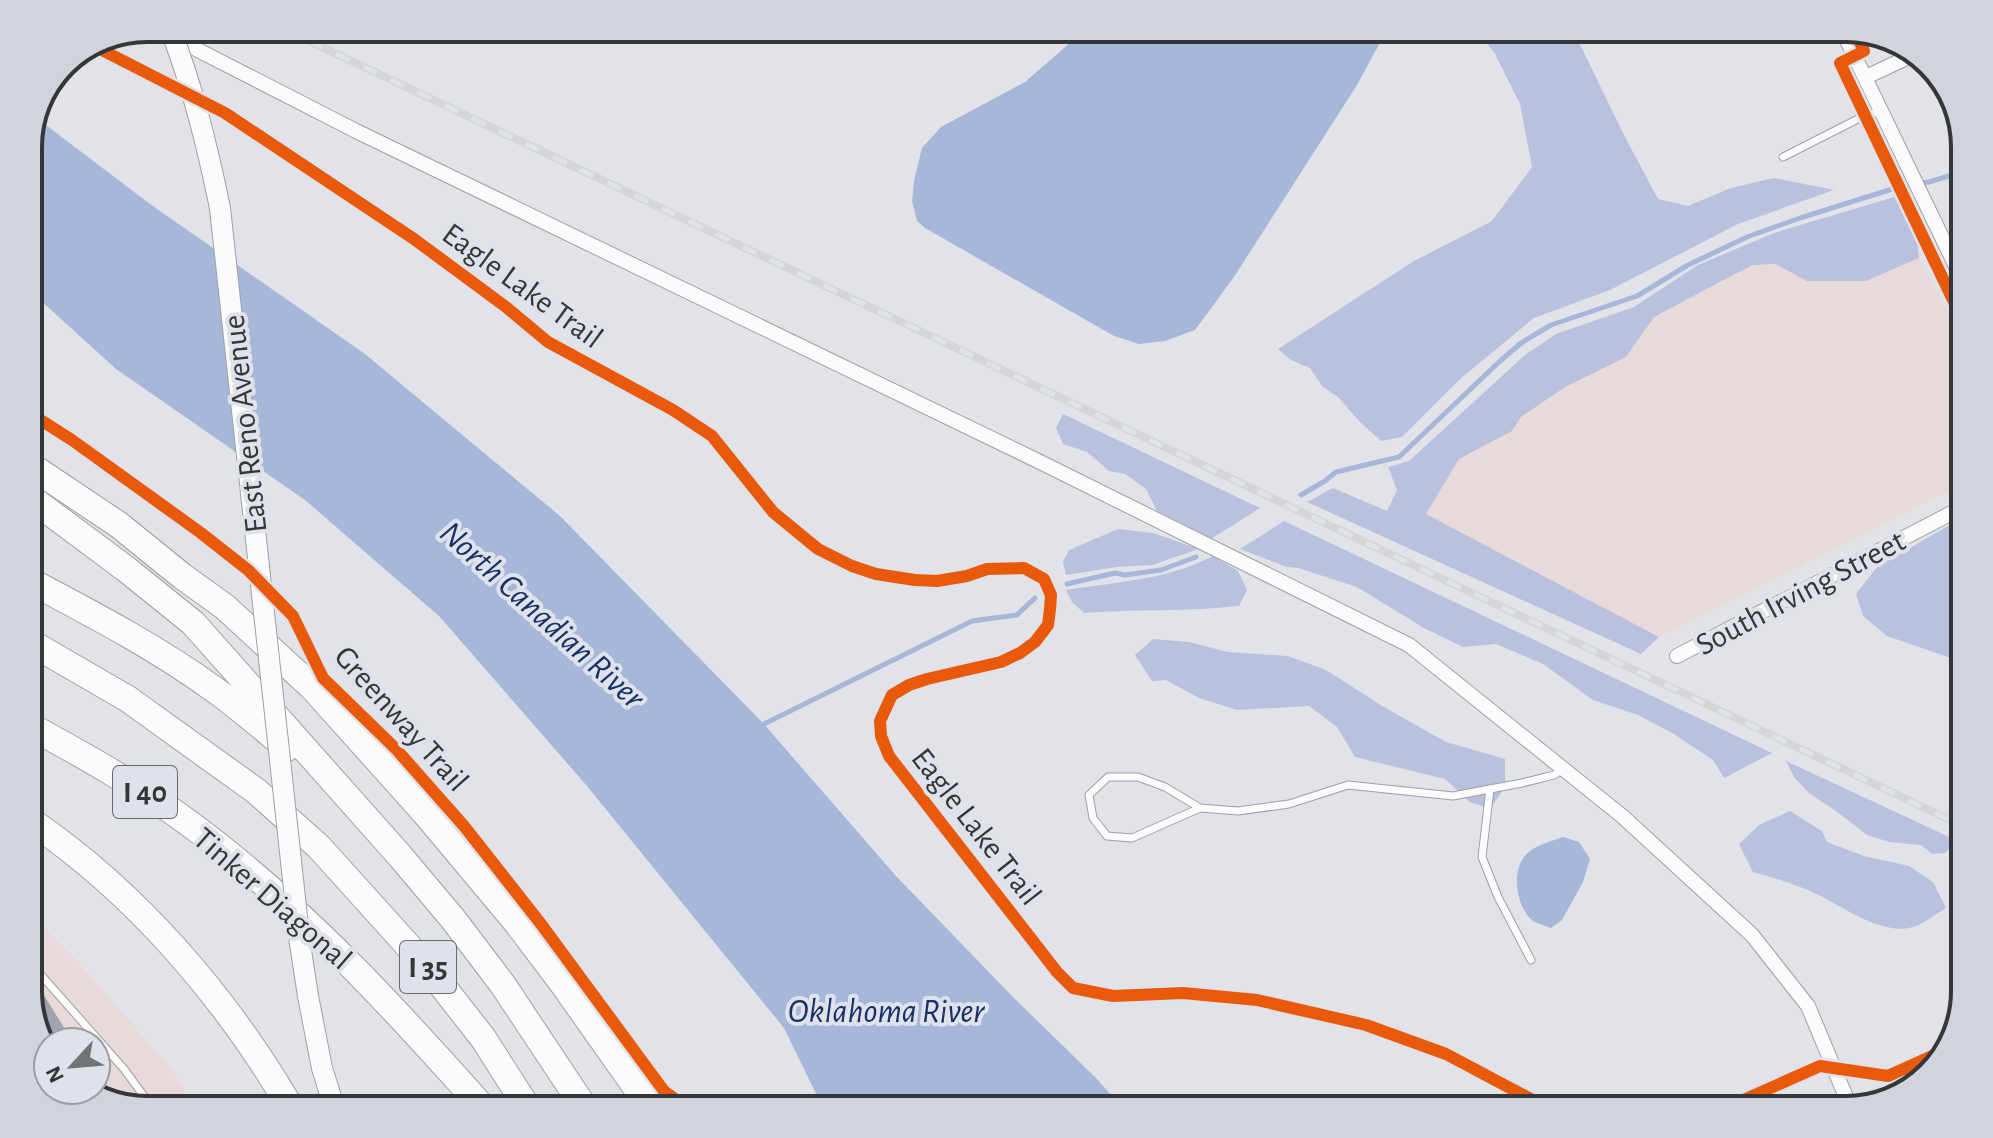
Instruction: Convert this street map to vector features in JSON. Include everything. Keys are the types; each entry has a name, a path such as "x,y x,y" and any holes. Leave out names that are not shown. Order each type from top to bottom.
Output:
{"highway":[{"path":"42,473 119,525 225,607 313,688 425,813 517,923 642,1096"},
{"name":"I 35","path":"42,506 193,623 400,856 461,930 511,997 577,1096"},
{"path":"42,587 103,619 216,690 346,795"},
{"name":"I 35","path":"42,649 128,699 256,791 319,847 429,969 483,1038 520,1096"},
{"name":"Tinker Diagonal","path":"42,733 142,790 195,827 253,874 333,947 473,1096"},
{"path":"42,828 95,870 185,960 215,996 283,1096"}],"main road":[{"name":"East Reno Avenue","path":"175,42 206,142 220,208 298,928 322,1068 331,1096"}],"street":[{"path":"182,42 370,138 1036,460 1409,645 1622,816 1752,935 1808,1006 1846,1096"},
{"path":"1848,42 1951,256"},
{"path":"1866,77 1903,60"},
{"name":"South Irving Street","path":"1677,656 1951,513"}],"lane":[{"path":"1783,157 1882,110"},
{"path":"1200,808 1132,838 1107,836 1093,818 1089,795 1108,777 1138,777 1165,787 1200,808 1238,811 1289,804 1348,785 1453,796 1554,775 1563,769"},
{"path":"1490,789 1482,857 1498,897 1531,960"},
{"path":"42,976 144,1096"}],"shaded area":[{"path":"1486,42 1579,42 1658,199 1688,206 1731,188 1774,178 1834,190 1738,224 1610,290 1534,318 1459,380 1402,437 1381,441 1338,397 1322,386 1310,368 1291,360 1278,349 1414,261 1492,221 1532,167 1520,104 1494,52"},
{"path":"1901,195 1915,223 1919,258 1866,281 1807,281 1775,264 1753,265 1733,275 1654,317 1626,357 1565,387 1521,417 1512,431 1459,459 1426,514 1659,637 1641,654 1307,502 1333,488 1387,511 1397,490 1388,467 1409,461 1525,355 1556,334 1634,307 1698,265 1774,233"},
{"path":"1919,258 1951,316 1951,490 1659,637 1425,515 1459,459 1512,431 1521,417 1565,387 1626,357 1654,317 1733,275 1753,265 1775,264 1807,281 1866,281"},
{"path":"1063,414 1260,508 1211,539 1157,511 1146,489 1125,474 1109,471 1087,452 1063,444 1056,428"},
{"path":"1284,521 1772,753 1724,778 1713,760 1672,733 1638,715 1593,700 1543,664 1496,644 1463,647 1424,628 1357,587 1287,567 1240,549"},
{"path":"1951,524 1951,658 1887,636 1863,616 1856,594 1877,567"},
{"path":"1118,529 1153,533 1199,549 1152,565 1066,575 1063,562 1069,550"},
{"path":"1213,556 1238,571 1247,590 1239,606 1084,613 1072,602 1066,590 1160,575"},
{"path":"1153,639 1189,642 1228,652 1288,656 1326,670 1446,742 1505,759 1505,787 1490,809 1470,802 1445,779 1355,757 1337,727 1309,706 1237,710 1199,698 1166,680 1152,681 1135,655"},
{"path":"1786,761 1951,838 1951,847 1945,853 1932,854 1921,845 1889,842 1867,835 1809,793 1794,777"},
{"path":"1790,811 1822,831 1827,842 1864,856 1909,866 1933,882 1946,908 1917,926 1890,928 1864,919 1803,888 1753,872 1739,844 1759,825"},
{"path":"42,926 78,962 169,1066 188,1096 147,1096 112,1090 112,1026 49,1026 42,997"}],"water":[{"path":"1071,42 1380,42 1357,85 1234,277 1195,330 1165,341 1139,344 1114,336 917,221 912,201 922,148 941,127 1025,82"},
{"name":"Oklahoma River","path":"45,124 150,204 365,354 560,516 763,723 896,876 1112,1096 817,1096 784,1028 587,786 439,616 305,500 116,369 42,302 42,141"},
{"path":"1563,837 1579,842 1590,859 1583,882 1562,920 1551,928 1533,921 1527,915 1520,900 1518,872 1524,857 1532,850"}],"building":[{"path":"42,992 63,1026 49,1026"}],"waterway":[{"path":"1301,495 1336,472 1399,457 1499,362 1521,343 1551,325 1637,296 1688,265 1747,237 1905,185 1951,175"},
{"path":"1067,584 1115,573 1125,575 1161,570 1196,557"},
{"path":"760,726 972,621 1017,615 1035,598"}],"railway":[{"path":"311,42 1951,820"}],"cycle path":[{"path":"1860,43 1864,51 1840,63 1951,296"},
{"name":"Eagle Lake Trail","path":"105,51 225,113 414,239 548,342 673,410 712,436 773,512 818,549 876,574 915,580 937,581 987,569 1024,568 1044,579 1051,595 1048,625 1035,642 1001,662 927,679 892,695 880,721 881,736 889,756 1057,972 1073,988 1113,996 1183,993 1257,1000 1366,1025 1446,1054 1525,1096"},
{"name":"Greenway Trail","path":"42,421 201,533 248,570 293,616 323,678 396,749 464,826 671,1096"},
{"path":"1752,1096 1820,1066 1888,1076 1925,1059"}],"water label":[{"name":"North Canadian River","path":"543,614"}]}
